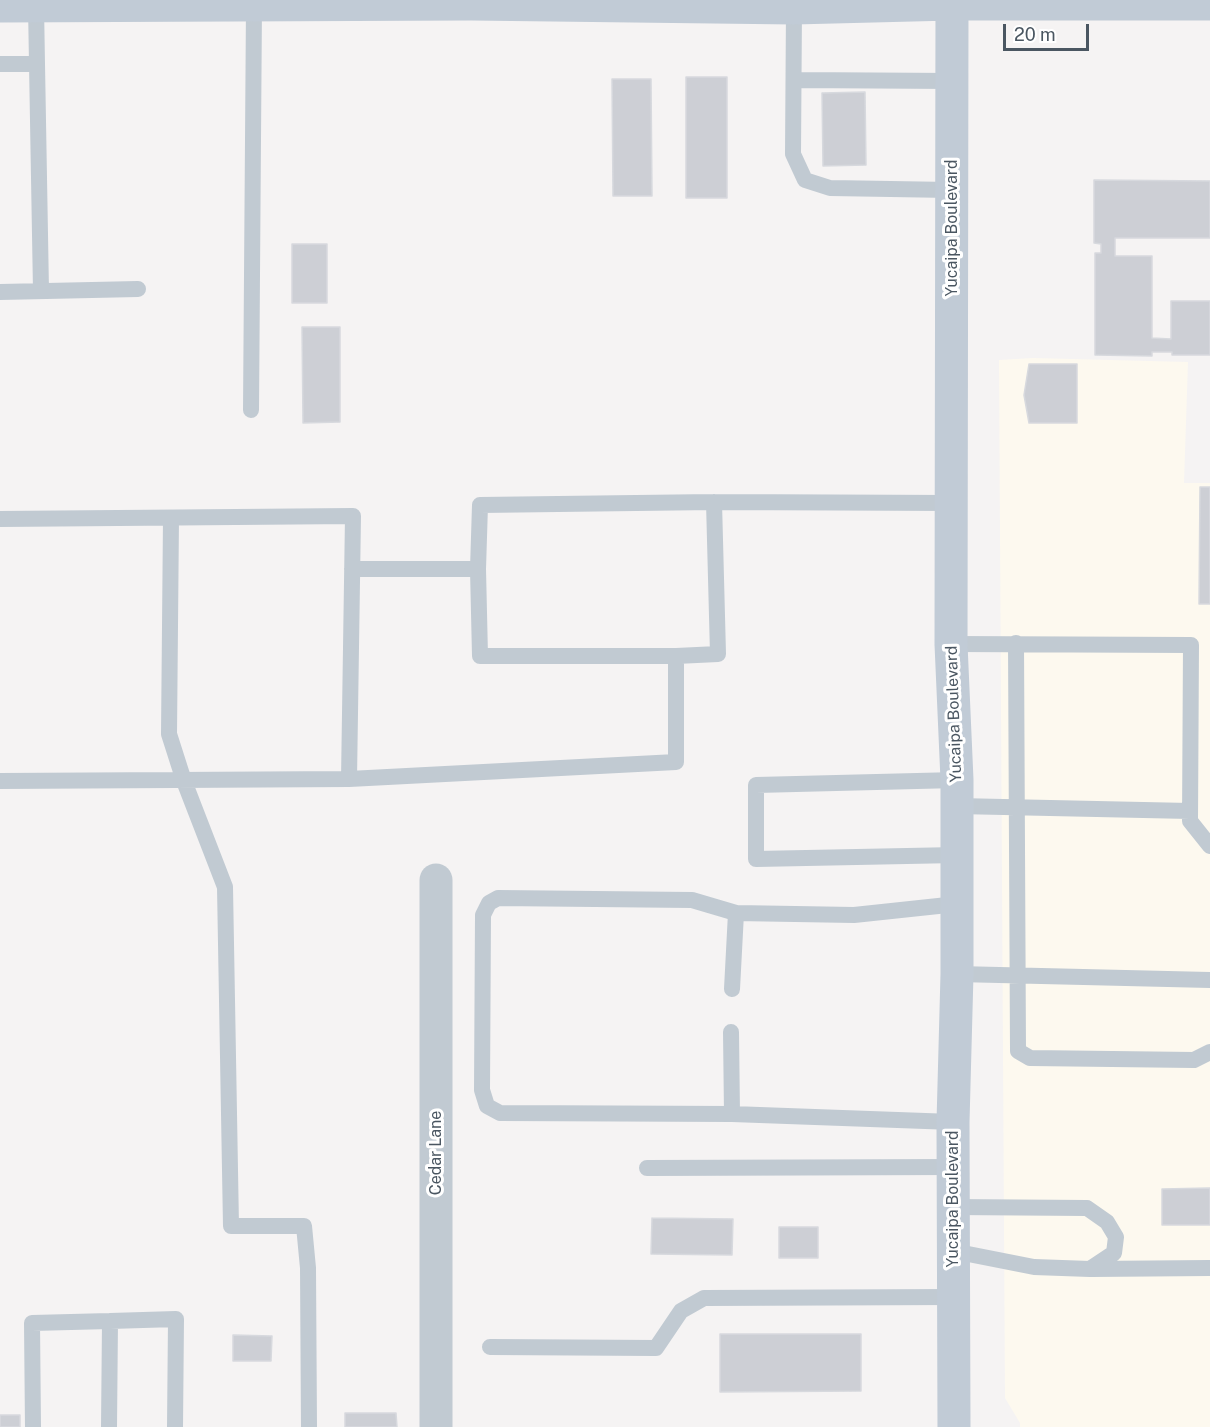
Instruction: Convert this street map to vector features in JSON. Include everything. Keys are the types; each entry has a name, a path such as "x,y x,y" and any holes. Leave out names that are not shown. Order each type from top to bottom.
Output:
{"main road":[{"path":"0,6 471,2 794,8 952,2 1210,4"},
{"name":"Yucaipa Boulevard","path":"952,2 951,644 957,793 957,974 952,1122 954,1427"}],"street":[{"name":"Cedar Lane","path":"436,880 436,1427"}],"lane":[{"path":"36,5 41,291"},
{"path":"251,410 254,5"},
{"path":"794,8 793,154 805,180 830,188 951,189"},
{"path":"0,64 37,64"},
{"path":"794,80 953,81"},
{"path":"0,292 138,289"},
{"path":"714,502 718,654 480,656 478,569 480,505 714,502 952,503"},
{"path":"0,519 353,516 349,779"},
{"path":"171,518 170,734 184,781 225,887 231,1227 304,1227 308,1268 309,1427"},
{"path":"352,569 478,569"},
{"path":"1016,643 1018,1051 1030,1058 1194,1060 1210,1052"},
{"path":"951,644 1191,645 1190,821 1210,846"},
{"path":"0,781 349,779 676,762 676,656"},
{"path":"957,855 756,859 756,785 957,793 1017,806 1190,811"},
{"path":"952,1122 732,1114 500,1113 487,1106 482,1090 483,915 489,903 498,898 692,900 736,913 854,915 957,904"},
{"path":"732,989 736,913"},
{"path":"957,974 1210,980"},
{"path":"731,1032 732,1114"},
{"path":"647,1168 952,1167"},
{"path":"953,1207 1087,1208 1107,1222 1116,1237 1114,1253 1090,1269"},
{"path":"953,1251 1034,1267 1210,1268"},
{"path":"490,1347 656,1348 681,1311 704,1298 952,1297"},
{"path":"33,1427 32,1323 176,1319 175,1427"},
{"path":"109,1427 110,1321"}],"shaded area":[{"path":"1033,358 1188,362 1184,483 1210,483 1210,1427 1020,1427 1020,1423 1005,1398 999,360"}],"building":[{"path":"686,77 727,77 727,198 686,198"},
{"path":"612,79 651,79 652,196 613,196"},
{"path":"865,92 866,165 823,166 822,93"},
{"path":"1094,180 1210,181 1210,238 1115,238 1115,256 1152,256 1152,338 1171,339 1171,301 1210,301 1210,355 1172,355 1172,352 1152,352 1152,356 1095,355 1095,253 1101,253 1101,244 1094,243"},
{"path":"292,244 327,244 327,303 292,303"},
{"path":"302,327 340,327 340,422 303,423"},
{"path":"1029,364 1077,364 1077,423 1029,423 1024,395"},
{"path":"1200,487 1210,487 1210,604 1199,604"},
{"path":"1210,1188 1210,1225 1162,1225 1162,1189"},
{"path":"652,1218 733,1219 732,1255 651,1254"},
{"path":"779,1227 818,1227 818,1258 779,1258"},
{"path":"720,1334 861,1334 861,1391 720,1392"},
{"path":"233,1335 272,1336 271,1361 233,1361"},
{"path":"345,1413 396,1413 397,1427 345,1427"},
{"path":"0,1415 20,1415 20,1427 0,1427"}]}
